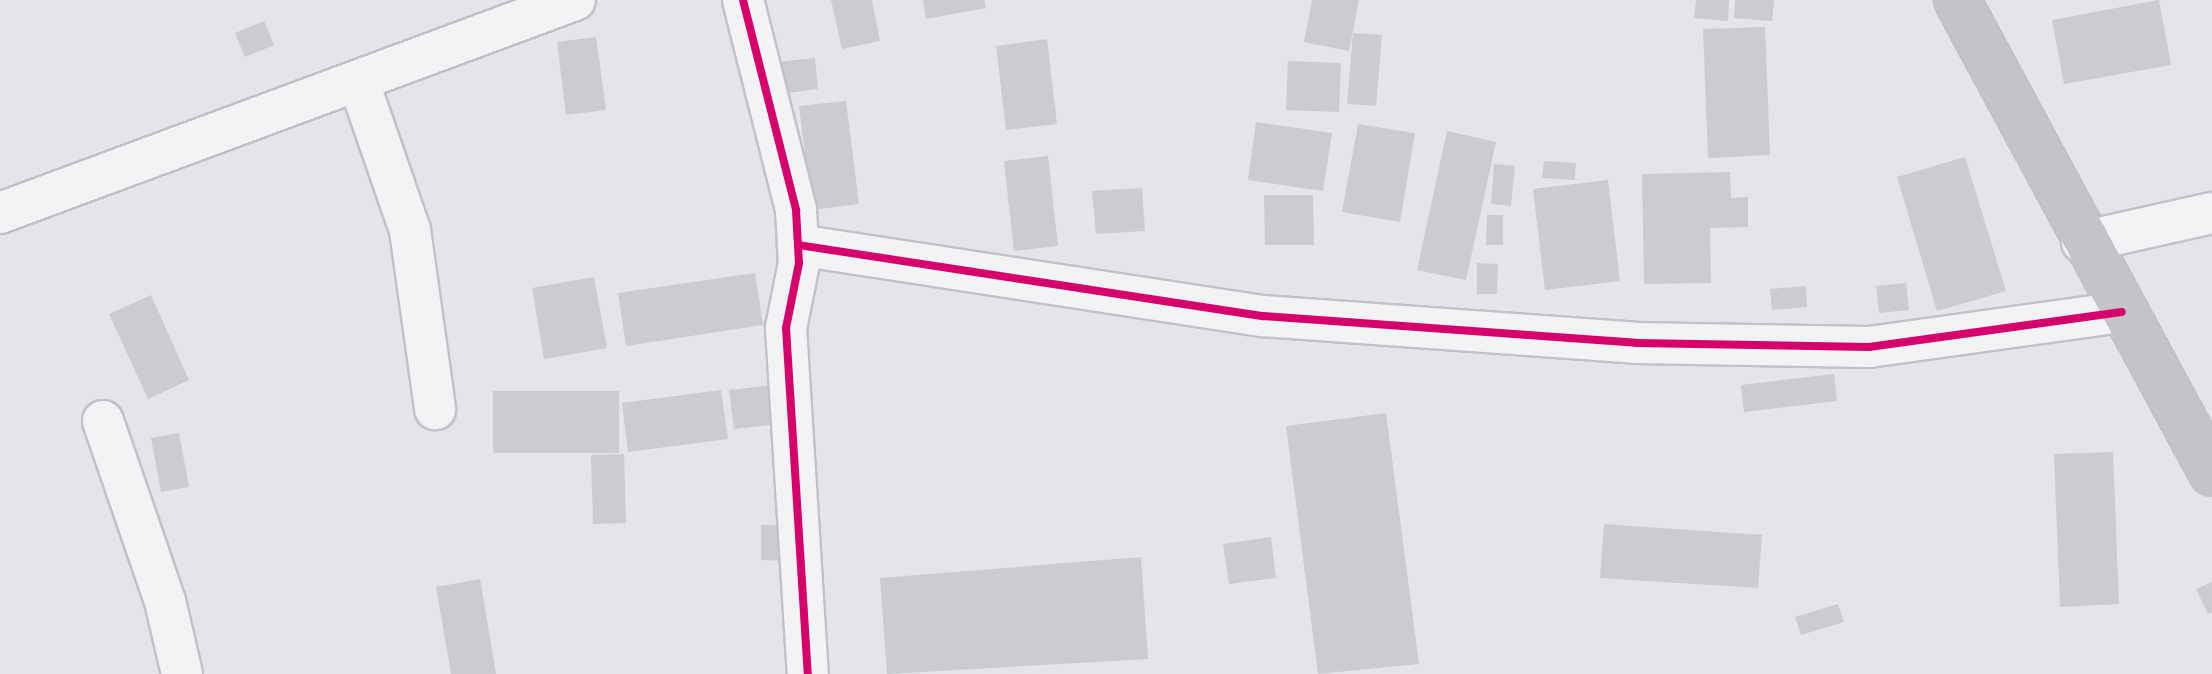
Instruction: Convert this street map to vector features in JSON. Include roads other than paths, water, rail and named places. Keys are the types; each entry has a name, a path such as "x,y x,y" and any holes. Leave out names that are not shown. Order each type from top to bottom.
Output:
{"street":[{"path":"0,213 359,83 575,0"},
{"path":"743,0 796,210 798,245 786,328 808,674"},
{"path":"1955,0 2082,242 2211,469"},
{"path":"359,83 410,230 435,409"},
{"path":"2082,242 2212,213"},
{"path":"798,245 1263,316 1636,343 1869,347 2122,312"},
{"path":"103,421 165,601 182,674"}]}
